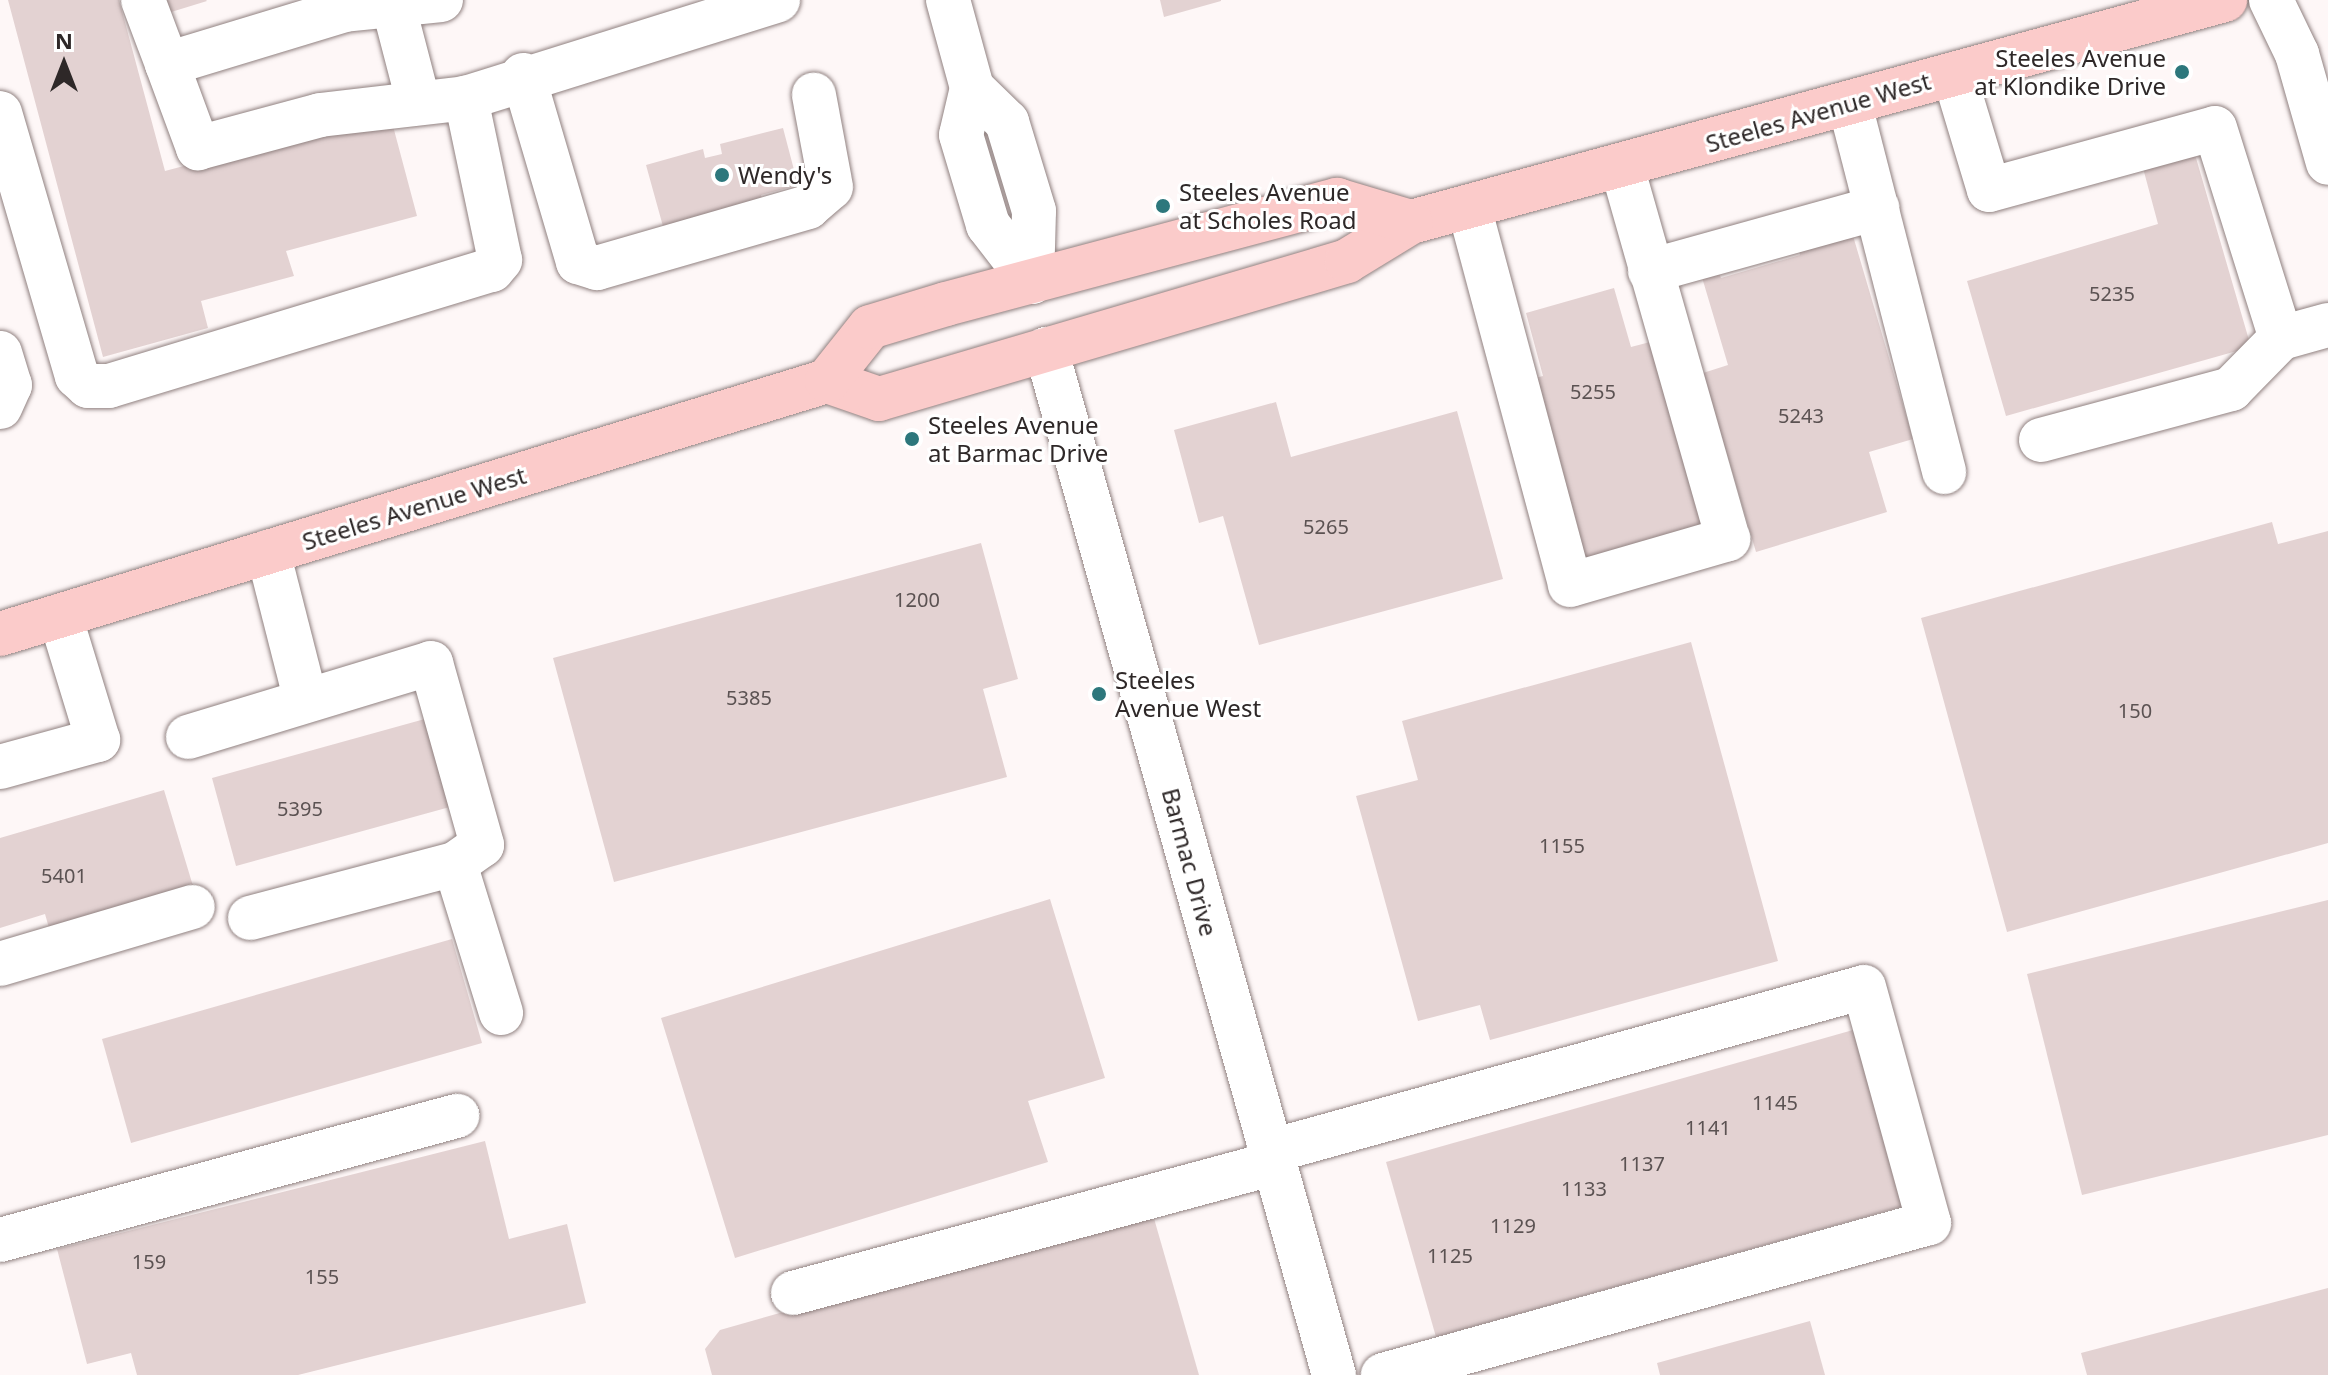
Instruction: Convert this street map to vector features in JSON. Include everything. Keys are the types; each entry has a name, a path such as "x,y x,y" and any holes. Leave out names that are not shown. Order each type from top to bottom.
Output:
{"main road":[{"name":"Steeles Avenue West","path":"0,634 827,381 879,399 1347,261 1411,222 1850,105 2225,0"},
{"path":"827,381 870,327 1032,282 1337,200 1411,222"},
{"path":"1032,282 1046,349"}],"street":[{"path":"143,0 198,148 320,115 418,100 466,98 523,75 774,1"},
{"path":"167,64 345,10 394,8 441,0"},
{"path":"948,0 972,88 1007,122 1034,211 1032,282"},
{"path":"2271,0 2297,54 2328,163"},
{"path":"394,8 418,100"},
{"path":"1954,74 1989,190 2215,128 2281,338"},
{"path":"523,75 578,262 597,268 808,207 831,187 814,95"},
{"path":"0,113 77,376 88,386 109,386 492,270 500,260 466,98"},
{"path":"1850,105 1944,472"},
{"path":"1469,207 1570,585 1728,539 1622,166"},
{"path":"1650,271 1877,208"},
{"path":"2041,440 2231,389 2281,338 2328,325"},
{"name":"Barmac Drive","path":"1046,349 1270,1158 1334,1375"},
{"path":"0,353 10,385 0,407"},
{"path":"268,552 305,697"},
{"path":"0,767 98,740 60,616"},
{"path":"188,737 305,697 431,663 482,845 455,864 250,918"},
{"path":"455,864 501,1013"},
{"path":"0,964 193,907"},
{"path":"793,1293 1864,987 1929,1223 1383,1375"},
{"path":"0,1240 457,1116"}],"building":[{"path":"8,0 119,0 165,171 389,111 417,216 286,251 294,276 201,301 208,328 103,357"},
{"path":"164,0 206,0 207,1 168,13"},
{"path":"1160,0 1221,0 1221,1 1164,17"},
{"name":"Wendy's","path":"783,128 798,185 761,195 763,203 664,230 646,165 703,149 705,158 722,154 720,144"},
{"path":"2194,151 2251,347 2006,416 1967,281 2158,224 2143,168"},
{"path":"1851,229 1913,439 1869,452 1887,512 1756,552 1703,373 1728,365 1701,274 1718,270 1721,278 1800,255 1797,245"},
{"path":"1614,288 1631,347 1650,342 1703,525 1578,561 1527,380 1543,376 1526,313"},
{"path":"1276,402 1291,457 1457,411 1503,579 1259,645 1223,516 1199,523 1174,430"},
{"path":"2272,522 2278,544 2328,531 2328,843 2007,932 1921,618"},
{"path":"981,543 1018,679 983,689 1007,777 614,882 553,658"},
{"path":"1691,642 1778,961 1490,1040 1480,1005 1418,1021 1356,796 1418,780 1402,721"},
{"path":"432,717 457,805 236,866 212,778"},
{"path":"164,790 193,886 49,928 45,914 0,928 0,838"},
{"path":"1050,899 1105,1078 1028,1101 1048,1162 735,1258 661,1018"},
{"path":"2328,900 2328,1135 2082,1195 2027,974"},
{"path":"452,939 482,1043 131,1143 102,1039"},
{"path":"1853,1030 1904,1206 1436,1337 1386,1162"},
{"path":"485,1141 509,1239 567,1224 586,1303 298,1375 137,1375 131,1353 87,1364 57,1249"},
{"path":"1151,1208 1199,1375 712,1375 705,1349 720,1330"},
{"path":"2328,1288 2328,1375 2087,1375 2081,1353"},
{"path":"1810,1321 1825,1375 1660,1375 1657,1363"}],"place":[{"name":"Steeles Avenue at Klondike Drive","path":"2182,72"},
{"name":"Wendy's","path":"722,175"},
{"name":"Steeles Avenue at Scholes Road","path":"1163,206"},
{"name":"Steeles Avenue at Barmac Drive","path":"912,439"},
{"name":"Steeles Avenue West","path":"1099,694"}]}
